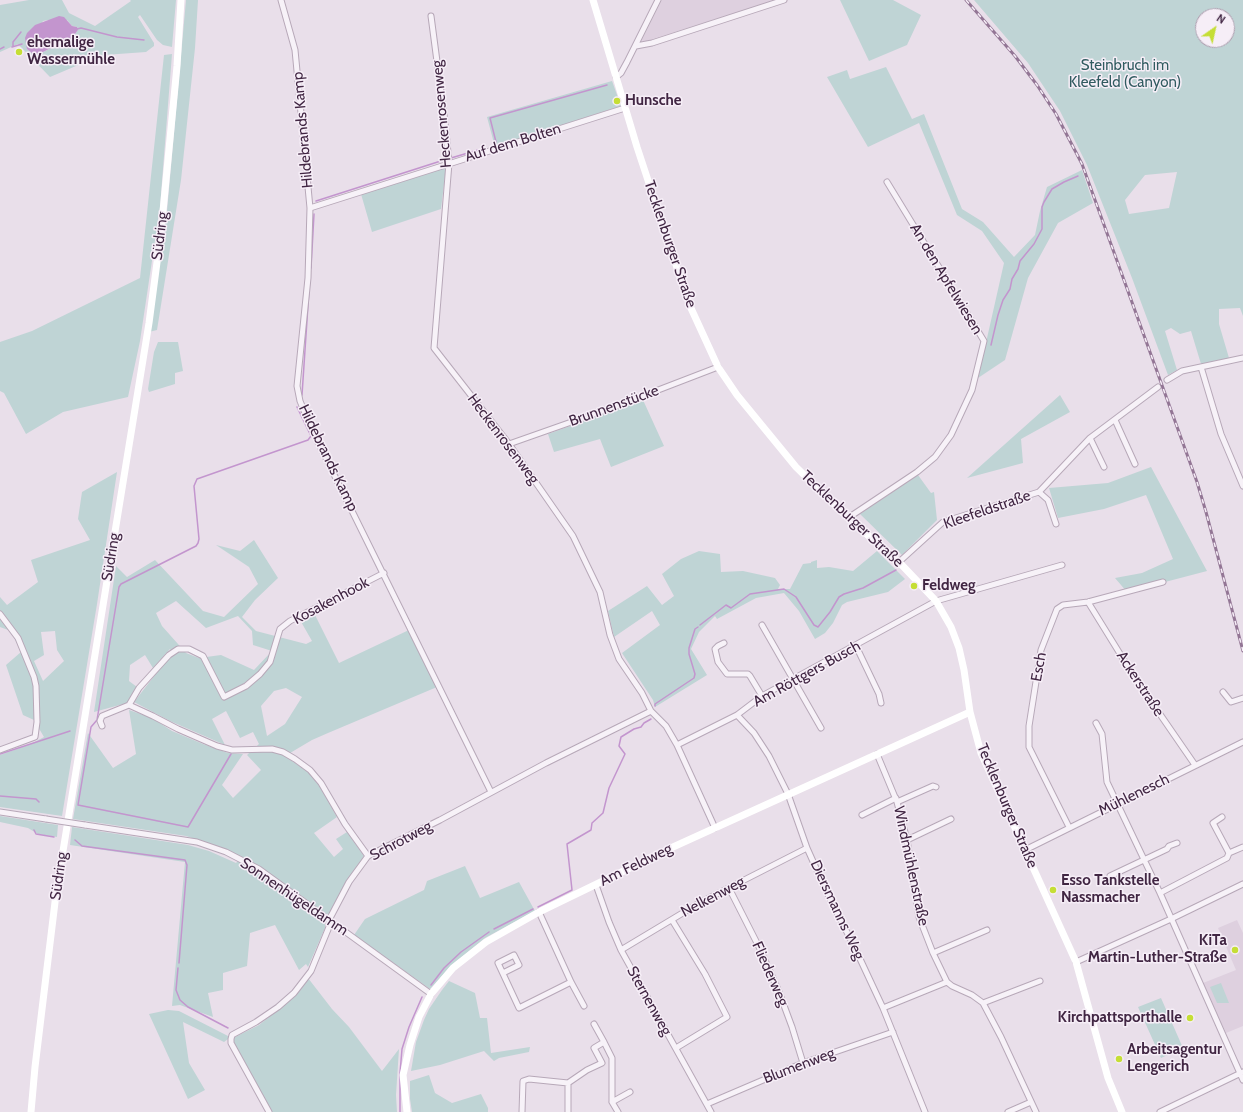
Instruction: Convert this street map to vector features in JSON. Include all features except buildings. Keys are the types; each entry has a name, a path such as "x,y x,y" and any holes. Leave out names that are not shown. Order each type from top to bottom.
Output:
{"street":[{"name":"Südring","path":"31,1112 56,894 149,323 161,232 177,66 181,0"},
{"name":"Hildebrands Kamp","path":"281,0 295,50 310,208 308,278 297,386 300,402 312,430 491,792"},
{"name":"Tecklenburger Straße","path":"593,0 625,108 669,246 690,306 718,367 758,422 796,467 848,518 899,562 936,601 951,627 959,648 964,670 970,712 981,753 1076,962 1108,1078 1122,1112"},
{"path":"616,77 621,73 636,46 658,0"},
{"path":"636,46 784,0"},
{"name":"Heckenrosenweg","path":"431,16 449,163 434,348 509,444 573,536 600,592 610,635 619,659 642,692 651,711 666,726 677,745 715,828"},
{"name":"Auf dem Bolten","path":"310,208 625,108"},
{"name":"An den Apfelwiesen","path":"848,518 917,472 935,457 951,434 972,390 984,341 887,182"},
{"path":"1167,380 1182,371 1243,358"},
{"name":"Brunnenstücke","path":"509,444 614,407 718,367"},
{"path":"1201,368 1221,434 1243,486"},
{"name":"Kleefeldstraße","path":"899,562 944,522 1039,492 1090,438 1158,387"},
{"path":"1115,420 1135,464"},
{"path":"1090,438 1104,467"},
{"path":"1039,492 1048,500 1056,524"},
{"name":"Am Röttgers Busch","path":"677,745 737,715 762,696 936,601 1062,565"},
{"name":"Kosakenhook","path":"129,706 139,688 169,654 178,649 189,649 202,656 224,697 246,686 260,674 270,662 280,629 290,621 384,573"},
{"name":"Esch","path":"1069,827 1029,747 1029,726 1041,650 1057,609 1063,605 1088,602 1163,582"},
{"name":"Ackerstraße","path":"1088,602 1135,678 1195,765"},
{"path":"0,614 18,638 29,665 36,686 37,709 35,737 0,750"},
{"path":"762,625 821,728"},
{"path":"724,643 718,646 715,650 718,662 727,674 748,674 762,696"},
{"path":"856,646 882,703"},
{"path":"1223,692 1231,702 1243,698"},
{"path":"102,726 100,720 102,716 129,706 217,746 232,750 272,749 283,752 310,770 321,783 345,824 368,856"},
{"name":"Schrotweg","path":"269,1112 230,1039 232,1035 256,1022 294,993 311,971 329,927 329,920 349,882 368,856 440,820 546,763 651,711"},
{"name":"Am Feldweg","path":"407,1112 403,1076 410,1045 419,1017 431,994 453,968 486,942 540,912 715,828 970,712"},
{"name":"Diersmanns Weg","path":"737,715 754,734 769,756 788,794 807,848 883,1008 924,1111"},
{"path":"1096,723 1102,734 1107,782 1160,893 1243,1080"},
{"name":"Mühlenesch","path":"1025,850 1243,742"},
{"name":"Windmühlenstraße","path":"877,754 896,800 907,840 920,917 933,953 947,982"},
{"path":"862,815 933,786 936,787"},
{"name":"Sonnenhügeldamm","path":"0,812 197,842 226,852 260,869 431,994"},
{"path":"1222,817 1213,823 1229,854"},
{"path":"907,840 951,819"},
{"path":"1110,876 1177,843"},
{"path":"1160,893 1227,858 1229,854 1243,847"},
{"name":"Nelkenweg","path":"621,950 729,888 807,848"},
{"path":"1076,962 1171,919 1243,884"},
{"name":"Sternenweg","path":"596,885 621,950 711,1112"},
{"name":"Fliederweg","path":"729,888 760,949 779,992 792,1027 802,1063"},
{"path":"540,912 571,982 584,1006"},
{"path":"672,920 705,974 727,1017 676,1048"},
{"path":"933,953 987,930"},
{"path":"503,973 519,1008 571,982"},
{"path":"883,1008 947,982 952,986 972,995 983,1003 1036,1112"},
{"path":"983,1003 1040,982"},
{"path":"594,1024 612,1058 612,1102 618,1112"},
{"name":"Blumenweg","path":"707,1104 802,1063 893,1032"},
{"path":"602,1063 594,1048 604,1042"},
{"path":"522,1112 523,1081 529,1079 568,1083 587,1070 612,1058"},
{"path":"1160,1112 1241,1073"},
{"path":"568,1083 568,1112"},
{"path":"612,1102 630,1092"},
{"path":"1008,1112 1031,1102"},
{"path":"918,1112 924,1111"}],"shaded area":[{"path":"662,0 776,0 643,42 642,40"},
{"path":"59,16 64,17 72,26 77,27 78,30 69,41 41,53 33,54 27,49 25,38 27,33 35,25"},
{"path":"1237,920 1243,933 1243,1026 1226,1033 1203,983 1236,970 1218,928"}],"green space":[{"path":"29,0 62,0 69,13 95,26 131,1 130,0 176,0 172,47 163,45 157,40 140,15 138,17 154,43 154,46 146,52 104,55 50,77 18,44 0,52 0,5","holes":["67,20 72,26 77,27 78,30 72,38 41,53 33,54 27,49 43,21"]},
{"path":"186,0 198,0 195,48 181,180 157,330 149,332 167,211"},
{"path":"840,0 893,0 921,15 907,45 869,61"},
{"name":"Steinbruch im Kleefeld (Canyon)","path":"974,0 1243,0 1243,316 1240,308 1219,309 1219,324 1229,358 1201,364 1191,331 1180,334 1171,328 1165,331 1177,370 1168,375 1132,278 1087,165 1060,111 1028,63","holes":["1177,172 1169,208 1129,214 1125,200 1145,175"]},
{"path":"172,54 160,207 140,341 128,397 63,412 26,434 4,393 0,391 0,342 32,331 140,278 164,55"},
{"path":"886,67 912,119 924,114 962,209 983,222 1014,257 1035,235 1047,187 1082,170 1093,203 1058,223 1028,278 1005,360 978,378 1004,263 982,231 957,215 919,123 868,147 827,77 847,70 850,79"},
{"path":"612,81 621,106 495,147 487,117"},
{"path":"446,167 441,209 372,232 361,194"},
{"path":"158,342 178,342 183,371 175,373 175,384 149,392 148,389 154,352"},
{"path":"1060,395 1070,412 1021,439 1023,463 967,478"},
{"path":"643,400 664,446 611,467 600,439 554,452 548,434"},
{"path":"1151,467 1207,571 1127,592 1115,578 1142,573 1173,559 1146,495 1104,509 1058,518 1049,488 1108,483"},
{"path":"117,472 62,816 0,807 0,755 31,744 44,737 34,720 23,715 6,665 21,652 11,631 0,627 0,597 7,605 38,582 31,560 90,540 78,519 82,492","holes":["55,631 57,650 64,661 43,681 34,661 44,655 41,632"]},
{"path":"918,475 931,493 934,492 937,520 902,555 860,514"},
{"path":"254,540 278,578 255,600 242,617 256,631 306,644 312,641 300,620 314,613 339,663 409,630 437,687 312,740 285,756 308,772 320,786 337,817 314,833 334,857 343,849 336,839 347,832 364,856 347,881 328,915 263,869 217,846 186,836 73,819 88,733 113,768 136,754 129,710 152,718 172,731 203,744 228,753 243,754 222,785 233,798 261,770 247,755 259,744 253,732 240,738 226,711 212,719 225,745 170,721 134,702 172,653 170,649 153,668 145,655 130,665 129,681 137,687 127,703 94,712 116,566 127,577 155,560 203,611 224,617 258,584 249,567 216,545 240,551","holes":["176,601 206,628 238,616 252,631 253,645 272,651 254,670 221,655 199,658 186,653 162,626 156,613","264,671 240,692 233,690","286,688 302,697 285,724 267,736 261,706 274,691"]},
{"path":"699,551 720,554 721,572 743,571 775,578 780,585 778,589 790,589 803,564 811,563 817,560 817,568 829,567 853,571 877,551 905,579 888,592 847,602 842,605 833,623 825,633 815,639 799,611 784,593 756,598 717,619 715,616 699,632 691,649 707,675 655,707 653,700 622,653 660,625 652,611 614,637 608,611 647,586 662,605 674,596 662,574 681,559"},
{"path":"0,816 58,825 57,837 38,834 28,828 0,822"},
{"path":"72,827 188,845 209,851 236,863 238,861 260,873 325,921 325,928 308,967 306,964 299,970 275,925 250,933 247,966 223,973 223,990 208,993 213,1017 180,1005 172,1006 185,862 70,845"},
{"path":"465,866 480,898 519,882 535,911 485,938 452,965 430,989 354,935 365,919 424,890 427,881"},
{"path":"308,978 332,1009 349,1027 382,1071 399,1049 396,1095 397,1112 271,1112 232,1041 235,1037 259,1025 293,998"},
{"path":"449,981 475,993 480,1018 487,1018 491,1053 530,1047 529,1052 499,1058 494,1061 484,1051 440,1065 411,1071 416,1042 424,1020 429,1009"},
{"path":"1221,983 1229,1003 1217,1003 1210,987"},
{"path":"1161,998 1183,1048 1161,1058 1138,1007"},
{"path":"168,1010 179,1011 228,1036 228,1039 224,1042 183,1022 189,1063 205,1090 188,1099 149,1014"},
{"path":"429,1075 435,1093 452,1103 481,1094 488,1108 488,1112 412,1112 410,1081"}],"waterway":[{"path":"77,29 81,28 117,37 144,40"},
{"path":"13,46 13,42 21,32"},
{"path":"12,47 22,44"},
{"path":"0,49 4,47"},
{"path":"494,145 496,142 490,118 607,85"},
{"path":"451,158 478,150"},
{"path":"316,201 447,159"},
{"path":"991,345 998,315 1003,300 1010,289 1012,279 1018,269 1020,261 1034,244 1042,229 1042,207 1044,202 1052,189 1078,176"},
{"path":"311,268 314,214"},
{"path":"302,395 309,290"},
{"path":"231,754 188,827 78,805 91,727 97,720 119,587 121,584 196,546 199,539 194,486 197,479 308,440 311,436 297,407"},
{"path":"700,625 726,605 731,608 750,594 784,589 796,597 814,625 818,627 830,612 839,597 863,588 896,570"},
{"path":"655,706 655,704 694,678 695,674 689,654 689,648 695,629 698,627"},
{"path":"538,907 572,890 567,844 591,830 592,823 603,813 609,788 625,754 619,746 621,737 634,729 641,727 644,723 651,719"},
{"path":"0,754 70,731"},
{"path":"0,796 36,799 39,802"},
{"path":"34,830 36,834 54,837"},
{"path":"75,840 82,846 185,860 187,865 179,963"},
{"path":"494,929 533,909"},
{"path":"431,985 444,968 461,952 489,932"},
{"path":"178,968 176,990 180,1000 188,1007 228,1028"},
{"path":"400,1112 400,1073 402,1049 409,1027 422,997"}],"railway":[{"path":"966,0 1015,56 1037,85 1056,114 1082,164 1197,482 1243,651"}],"place":[{"name":"ehemalige Wassermühle","path":"19,52"},
{"name":"Hunsche","path":"617,101"},
{"name":"Feldweg","path":"914,586"},
{"name":"Esso Tankstelle Nassmacher","path":"1053,890"},
{"name":"KiTa Martin-Luther-Straße","path":"1235,950"},
{"name":"Kirchpattsporthalle","path":"1190,1018"},
{"name":"Arbeitsagentur Lengerich","path":"1119,1059"}]}
